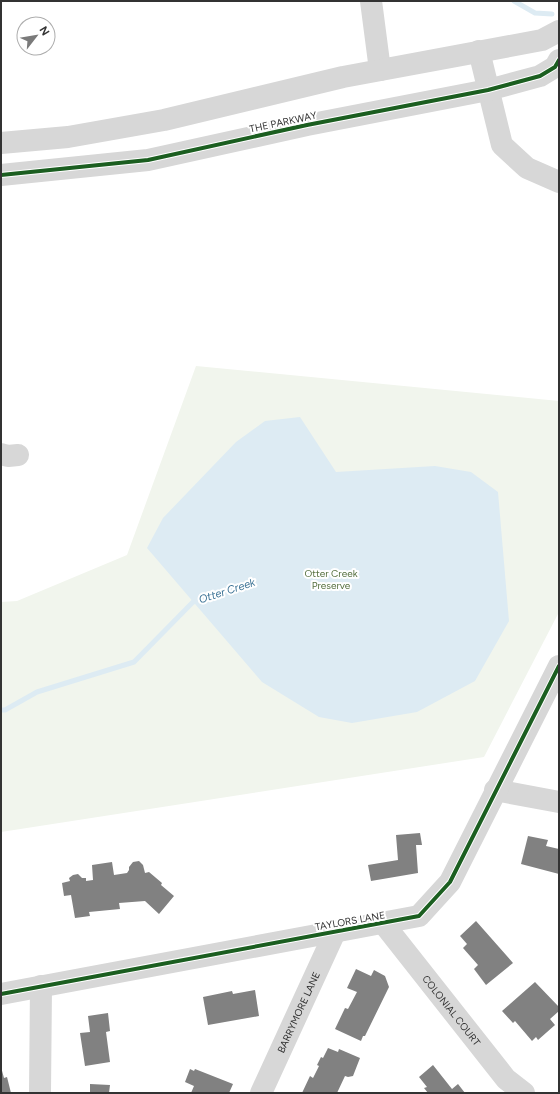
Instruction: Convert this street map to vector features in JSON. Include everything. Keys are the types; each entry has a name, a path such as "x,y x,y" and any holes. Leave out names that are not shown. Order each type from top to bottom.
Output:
{"street":[{"path":"371,1 380,70"},
{"path":"1,143 68,137 164,120 343,77 542,40 559,31"},
{"path":"479,51 502,145 526,168 559,182"},
{"name":"THE PARKWAY","path":"1,175 148,160 307,125 488,90 540,76 555,67 559,60"},
{"name":"TAYLORS LANE","path":"1,994 419,916 450,882 495,790 559,666"},
{"path":"495,790 559,802"},
{"name":"COLONIAL COURT","path":"383,923 506,1079 524,1093"},
{"name":"BARRYMORE LANE","path":"261,1093 335,932"},
{"path":"40,1093 41,986"}],"green space":[{"name":"Otter Creek Preserve","path":"196,366 559,401 559,612 484,757 1,832 1,602 17,601 127,555"}],"water":[{"path":"300,417 336,472 435,466 471,472 498,492 509,621 475,681 417,712 352,723 319,717 262,682 147,548 163,518 236,442 265,421"}],"building":[{"path":"420,833 422,845 416,845 418,873 371,881 368,865 398,860 396,835"},
{"path":"528,836 548,840 546,846 559,849 559,874 521,864"},
{"path":"139,861 143,865 145,873 149,872 174,896 159,914 145,901 119,903 120,909 89,912 90,916 75,918 71,895 64,896 62,883 70,881 69,878 78,874 82,878 86,878 86,881 93,880 92,865 112,862 114,875 127,873 133,862"},
{"path":"476,921 513,963 486,985 474,969 478,965 463,948 467,944 460,936"},
{"path":"356,969 371,976 374,970 385,976 389,987 365,1036 363,1036 361,1041 335,1029 345,1008 348,1009 357,992 347,988"},
{"path":"535,982 559,1007 559,1011 550,1019 555,1025 538,1040 536,1037 532,1041 515,1021 513,1023 502,1011"},
{"path":"255,990 259,1016 208,1025 203,997 232,991 233,994"},
{"path":"108,1013 110,1031 106,1032 110,1062 85,1066 80,1033 90,1032 88,1016"},
{"path":"328,1048 338,1052 339,1049 360,1058 353,1076 345,1076 337,1093 302,1093 310,1076 313,1078 319,1066 317,1065 321,1057 323,1058"},
{"path":"433,1065 452,1089 458,1084 465,1093 428,1093 424,1088 427,1087 419,1077"},
{"path":"1,1067 4,1078 7,1077 11,1093 1,1093"},
{"path":"190,1069 194,1071 195,1069 233,1084 229,1093 191,1093 194,1086 185,1082"},
{"path":"90,1084 110,1085 109,1093 90,1093"}],"waterway":[{"path":"514,1 535,13 552,14"},
{"name":"Otter Creek","path":"1,710 5,710 37,692 134,662 193,602 200,600"}],"cycle path":[{"path":"1,175 148,160 307,125 488,90 540,76 555,67 559,60"},
{"path":"1,994 419,916 450,882 559,666"}]}
